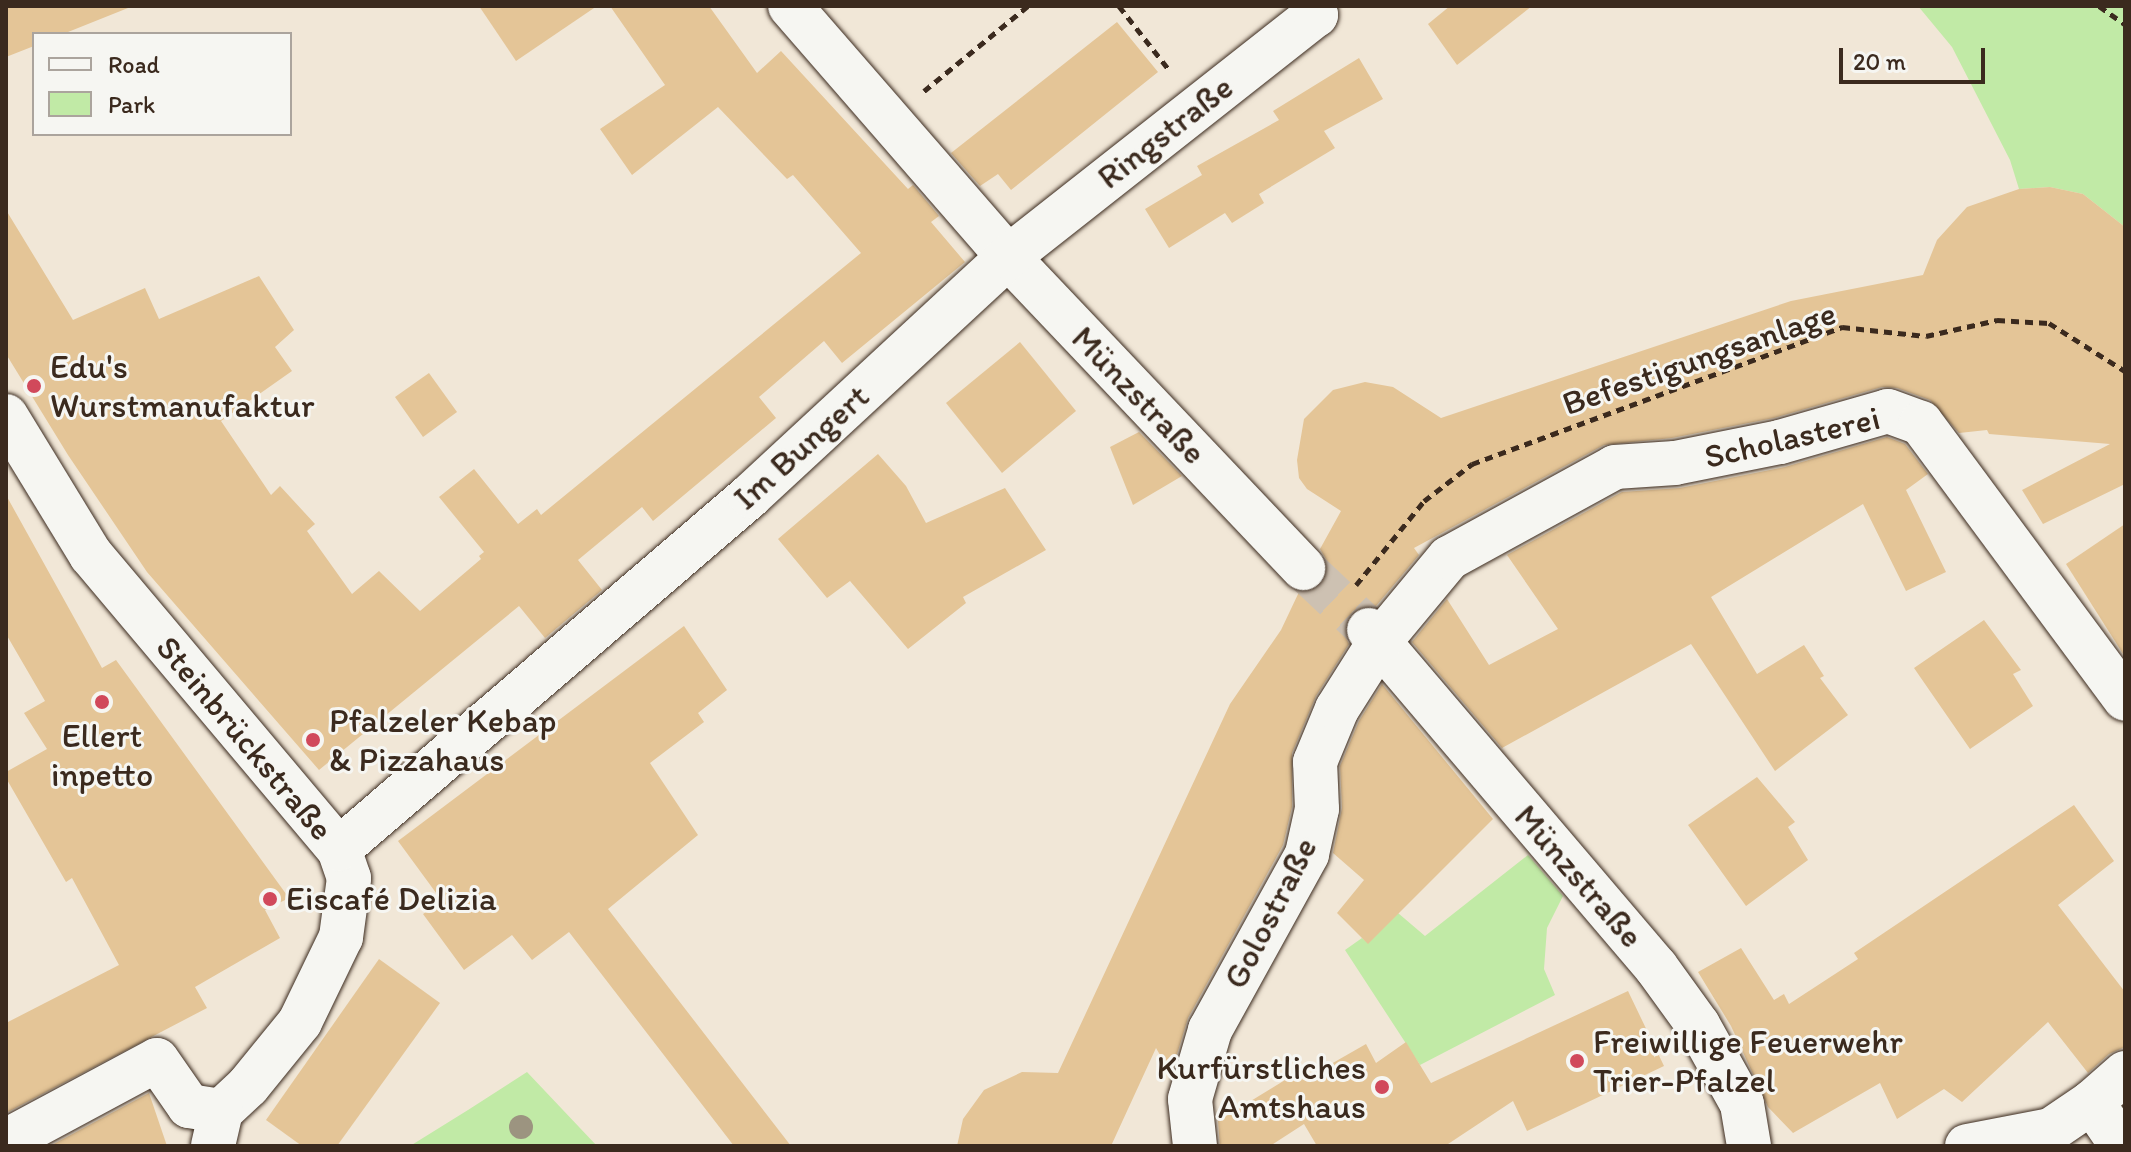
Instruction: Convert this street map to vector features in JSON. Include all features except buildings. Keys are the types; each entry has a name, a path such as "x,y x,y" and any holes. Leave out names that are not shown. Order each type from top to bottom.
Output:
{"street":[{"path":"790,6 1008,257"},
{"name":"Ringstraße","path":"1008,257 1197,105 1316,15 1311,6"},
{"name":"Münzstraße","path":"1008,257 1303,568"},
{"name":"Im Bungert","path":"339,849 750,496 1008,257"},
{"name":"Scholasterei","path":"1366,621 1449,558 1615,467 1675,463 1750,448 1888,411 1921,423 2125,699"},
{"name":"Steinbrückstraße","path":"6,416 91,555 339,849 349,878 341,937 300,1022 217,1129 189,1106 157,1060 6,1141"},
{"name":"Münzstraße","path":"1366,621 1656,967 1698,1025 1742,1104 1749,1146"},
{"name":"Golostraße","path":"1195,1146 1190,1099 1210,1030 1307,854 1317,809 1315,762 1337,709 1366,621"},
{"path":"1967,1146 2051,1130 2092,1102 2125,1073"},
{"path":"2092,1102 2122,1146"}],"path":[{"path":"888,121 1028,6"},
{"path":"1119,6 1197,105"},
{"path":"2099,6 2125,24"},
{"name":"Befestigungsanlage","path":"1366,621 1424,501 1472,464 1842,327 1926,336 1997,320 2049,323 2125,371"}],"green space":[{"path":"1918,6 2125,6 2125,227 2083,194 2050,187 2019,189 2010,160 1952,47"},
{"path":"1528,855 1563,896 1547,928 1544,969 1555,995 1420,1065 1345,950 1362,938 1368,943 1398,913 1425,936"},
{"path":"527,1072 597,1146 410,1146 468,1110"}],"tunnel":[{"path":"1303,568 1369,630"}],"place":[{"name":"Edu's Wurstmanufaktur","path":"34,386"},
{"name":"Ellert inpetto","path":"102,702"},
{"name":"Pfalzeler Kebap & Pizzahaus","path":"313,740"},
{"name":"Eiscafé Delizia","path":"270,899"},
{"name":"Freiwillige Feuerwehr Trier-Pfalzel","path":"1577,1061"},
{"name":"Kurfürstliches Amtshaus","path":"1382,1087"}]}
